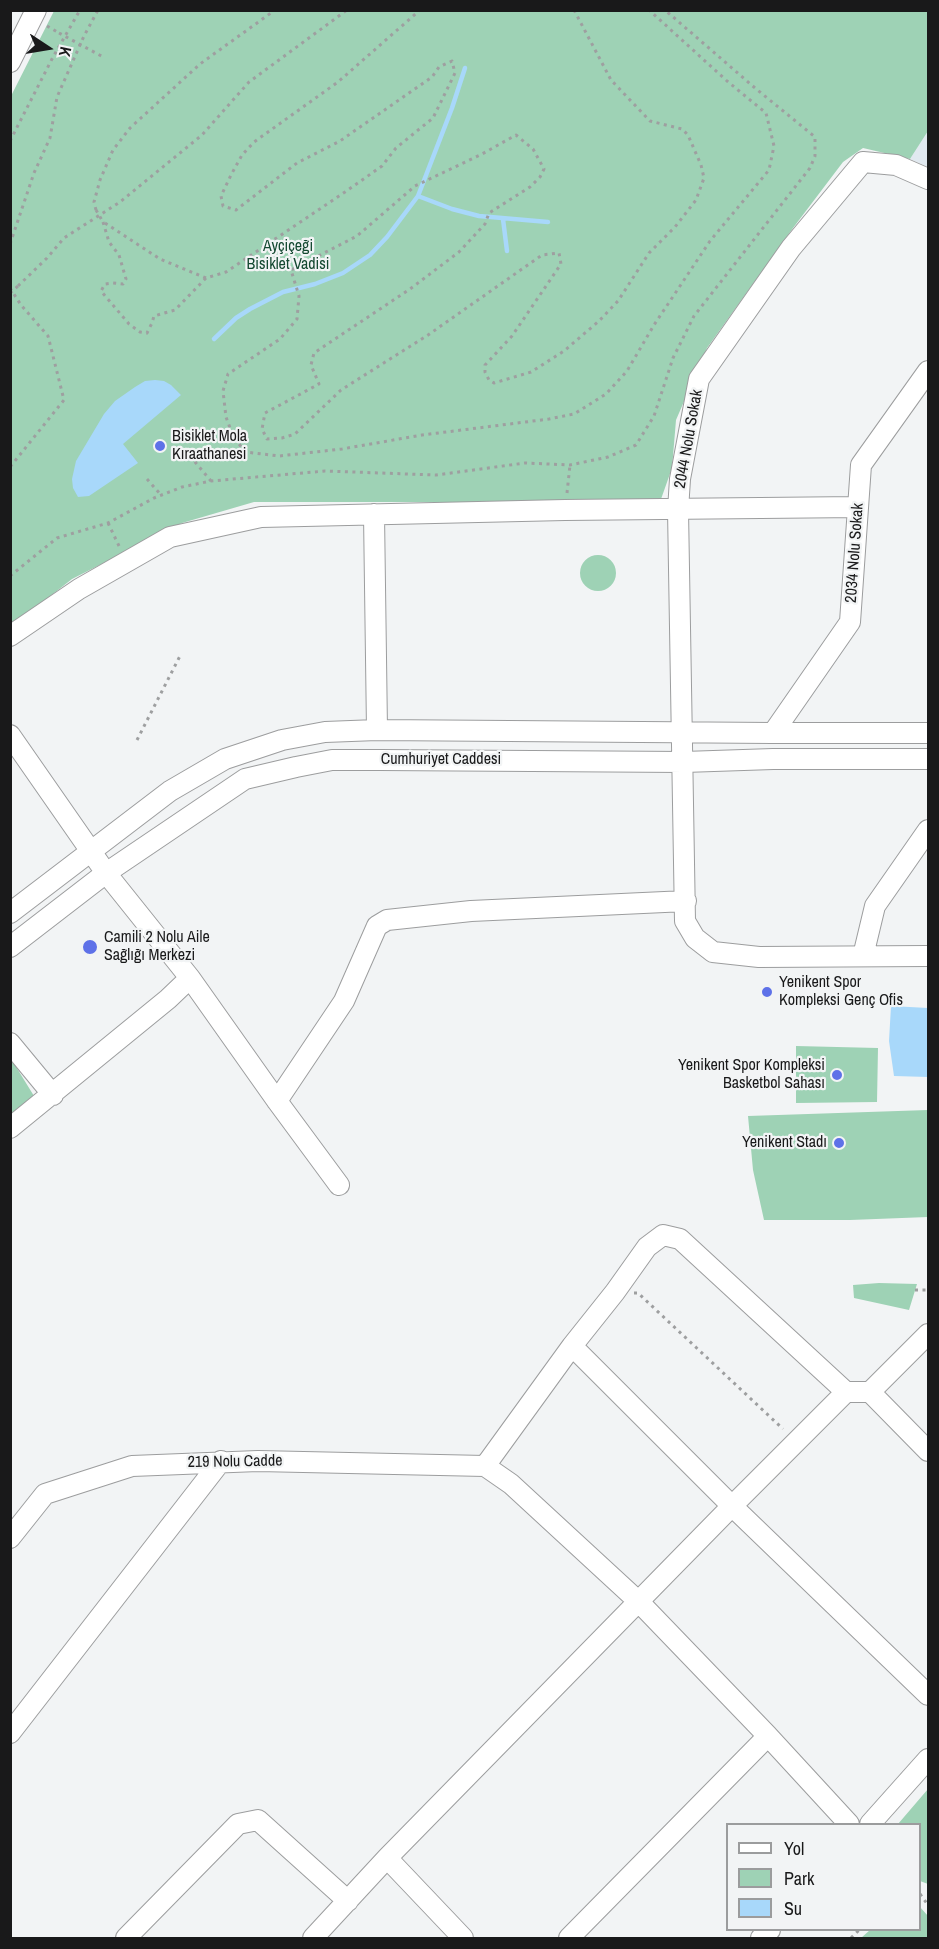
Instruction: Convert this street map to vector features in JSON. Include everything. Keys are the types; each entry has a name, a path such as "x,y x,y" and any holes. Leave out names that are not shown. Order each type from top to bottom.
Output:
{"street":[{"path":"10,62 36,10"},
{"name":"2044 Nolu Sokak","path":"928,179 896,165 863,162 792,248 699,379 680,479 678,510 686,921 695,938 713,952 759,957 928,956"},
{"name":"2034 Nolu Sokak","path":"773,734 850,622 861,465 928,371"},
{"path":"10,636 79,589 170,537 261,517 566,510 858,507"},
{"path":"374,514 377,730"},
{"name":"Cumhuriyet Caddesi","path":"10,913 170,791 225,759 282,740 326,732 377,730 773,734 928,733"},
{"path":"10,735 106,873 190,978 339,1185"},
{"name":"Cumhuriyet Caddesi","path":"10,947 106,873 245,780 296,767 332,760 684,762 773,759 928,759"},
{"path":"863,956 875,906 928,830"},
{"path":"277,1101 344,1001 377,926 387,920 471,911 686,902"},
{"path":"10,1128 53,1095 190,978"},
{"path":"10,1043 53,1095"},
{"path":"848,1823 639,1602 511,1484 485,1466 647,1247 663,1235 680,1239 846,1392 870,1392 928,1334"},
{"path":"572,1346 732,1506 928,1695"},
{"path":"313,1938 387,1858 846,1392"},
{"path":"870,1392 928,1451"},
{"path":"10,1733 221,1461"},
{"name":"219 Nolu Cadde","path":"10,1538 45,1494 132,1466 221,1461 485,1466"},
{"path":"569,1938 768,1736"},
{"path":"871,1823 928,1759"},
{"path":"126,1938 238,1824 258,1820 348,1901"},
{"path":"387,1858 463,1938"}],"path":[{"path":"10,141 80,10"},
{"path":"10,244 34,173 50,138 57,97 98,10"},
{"path":"275,10 200,64 130,128 113,150 100,180 96,192 96,210 103,222 109,242 118,255 126,279 123,284 105,284 101,291 129,324 140,332 147,333 154,316 175,310 206,278 226,272 382,166 396,148 433,118 455,73 452,61 439,67 432,77 340,141 297,163 236,210 223,206 221,196 231,175 242,155 254,141 338,82 420,10"},
{"path":"10,293 47,258 64,238 120,202 201,135 249,82 347,10"},
{"path":"573,10 611,80 650,121 682,129 688,135 704,178 696,200 675,227 649,253 618,301 599,321 564,351 531,372 494,383 489,380 485,372 485,365 512,336 561,264 559,253 552,252 542,255 428,335 341,390 295,434 267,439 262,429 265,412 319,384 311,365 314,353 410,289 459,252 485,224 489,213 530,188 544,169 533,148 516,135 415,186 357,236 291,270 299,296 297,319 279,339 228,374 223,390 226,417 233,436 245,452 279,456 549,419 574,414 606,394 627,371 654,325 710,241 769,170 774,146 766,113 649,10"},
{"path":"10,576 57,538 108,523 161,495 182,487 211,481 325,471 436,476 525,463 570,465 609,457 636,445 654,416 673,358 694,316 810,168 815,156 815,137 665,10"},
{"path":"59,33 105,58"},
{"path":"103,222 160,259 206,278"},
{"path":"10,288 21,305 48,336 64,400 10,467"},
{"path":"190,456 211,481"},
{"path":"566,510 570,465"},
{"path":"147,479 161,495"},
{"path":"108,523 126,562"},
{"path":"137,740 181,654"},
{"path":"915,1290 928,1290"},
{"path":"615,1292 638,1293 796,1441"}],"shaded area":[{"path":"928,131 928,167 910,159"}],"green space":[{"name":"Ayçiçeği Bisiklet Vadisi","path":"54,11 928,11 928,131 910,159 863,148 843,162 793,228 707,348 676,420 672,468 660,502 254,502 182,523 72,579 11,627 11,96"},
{"path":"598,555 611,560 616,573 611,586 598,591 585,586 580,573 585,560"},
{"name":"Yenikent Spor Kompleksi Basketbol Sahası","path":"796,1046 878,1048 877,1102 796,1103"},
{"path":"10,1057 34,1096 11,1116 10,1116"},
{"name":"Yenikent Stadı","path":"928,1110 928,1217 764,1220 753,1170 748,1116"},
{"path":"917,1284 909,1310 854,1298 853,1285"},
{"path":"928,1789 928,1884 921,1881 921,1823 899,1823"},
{"path":"921,1908 928,1916 928,1938 861,1938 869,1931 921,1931"}],"water":[{"path":"155,380 171,385 181,395 123,444 138,463 89,496 78,497 73,488 72,479 76,461 104,414 115,401 135,387 145,381"},
{"path":"891,1006 928,1008 928,1077 894,1076 889,1041"}],"waterway":[{"path":"214,339 236,318 283,292 315,284 343,273 370,255 387,237 418,196 465,68"},
{"path":"418,196 479,216 548,222"},
{"path":"503,219 507,251"}],"place":[{"name":"Bisiklet Mola Kıraathanesi","path":"160,446"},
{"name":"Camili 2 Nolu Aile Sağlığı Merkezi","path":"90,947"},
{"name":"Yenikent Spor Kompleksi Genç Ofis","path":"767,992"},
{"name":"Yenikent Spor Kompleksi Basketbol Sahası","path":"837,1075"},
{"name":"Yenikent Stadı","path":"839,1143"}]}
